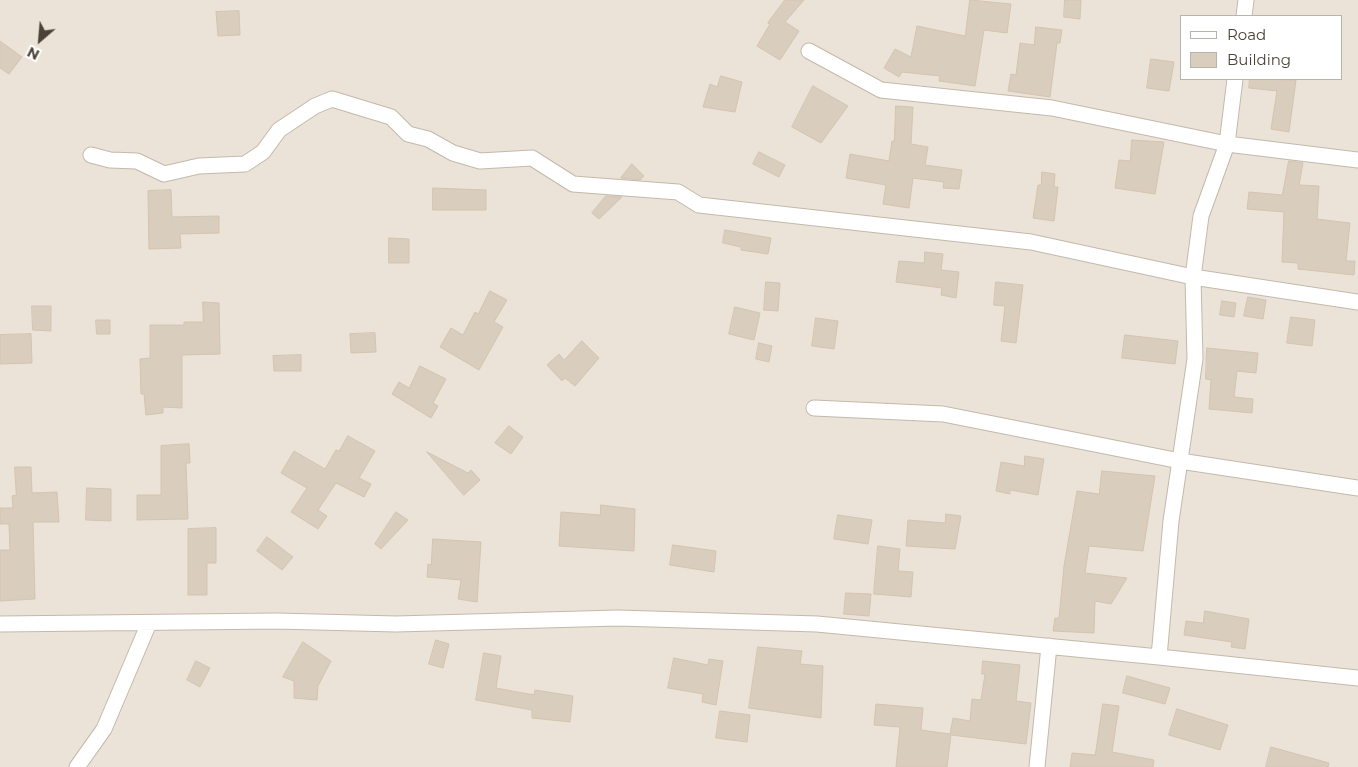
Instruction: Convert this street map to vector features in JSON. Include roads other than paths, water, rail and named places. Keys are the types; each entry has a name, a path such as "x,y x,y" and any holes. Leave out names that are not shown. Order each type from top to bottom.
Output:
{"street":[{"path":"1244,15 1246,0"},
{"path":"809,51 882,90 1052,108 1227,144 1358,160"},
{"path":"1159,657 1171,520 1195,359 1193,277 1201,216 1227,144 1236,80"},
{"path":"90,155 110,160 137,161 164,174 199,166 245,164 263,152 279,130 315,106 332,100 392,116 408,134 428,139 453,153 480,161 532,158 573,184 678,192 699,205 1031,242 1193,277 1358,302"},
{"path":"814,408 943,414 1180,461 1358,488"},
{"path":"0,624 277,621 396,624 618,618 817,624 1358,678"},
{"path":"77,767 104,728 149,623"},
{"path":"1037,767 1049,646"}]}
